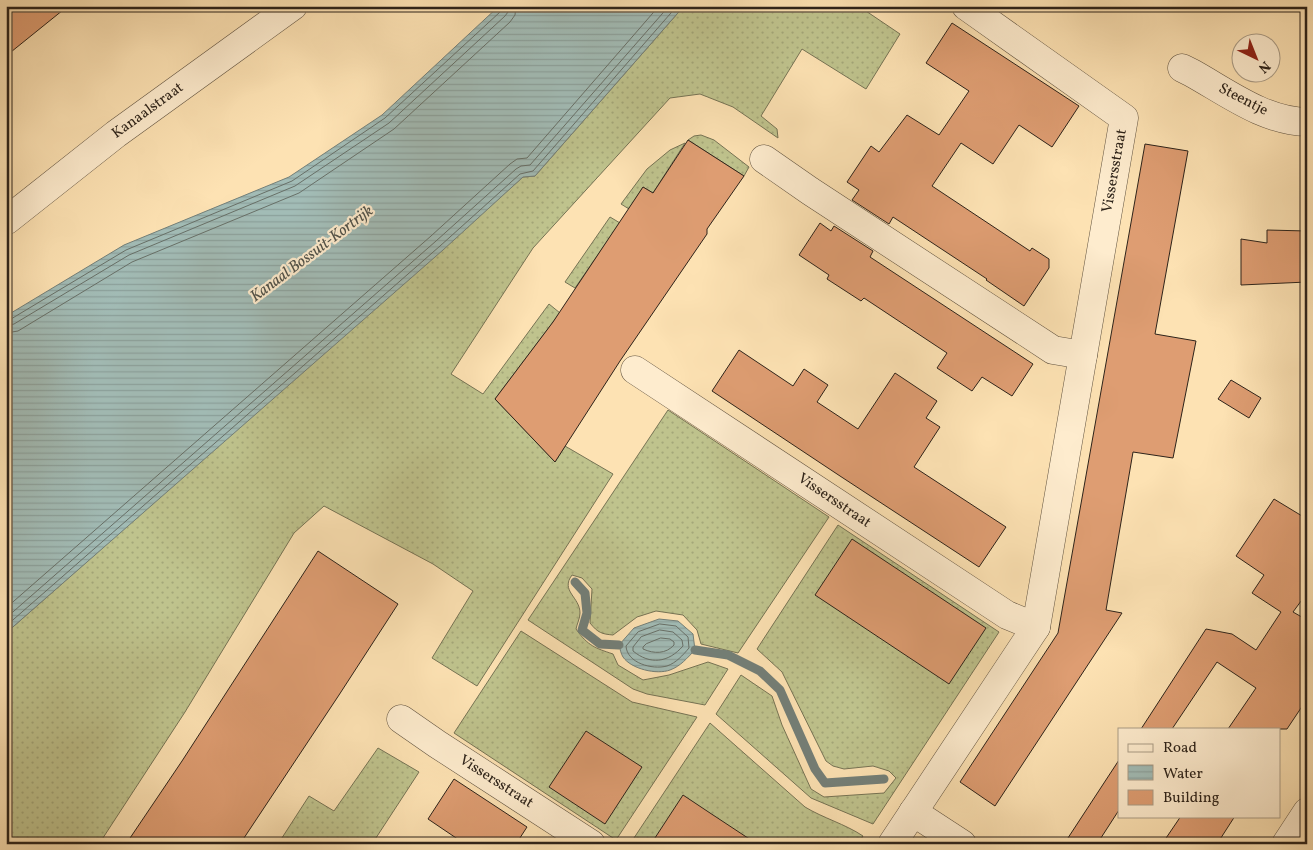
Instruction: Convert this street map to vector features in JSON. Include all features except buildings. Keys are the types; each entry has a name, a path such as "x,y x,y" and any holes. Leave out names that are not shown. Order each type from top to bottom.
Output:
{"street":[{"name":"Kanaalstraat","path":"6,221 116,134 293,6"},
{"name":"Vissersstraat","path":"892,844 1036,627 1124,118 966,6"},
{"name":"Steentje","path":"1182,68 1260,112 1280,118 1307,122"},
{"path":"764,159 1053,350 1083,355"},
{"name":"Vissersstraat","path":"635,370 1007,615 1036,627"},
{"name":"Vissersstraat","path":"401,719 592,844"},
{"path":"912,812 962,844"},
{"path":"1286,844 1307,812"}],"green space":[{"path":"684,6 860,6 900,34 866,89 802,49 761,116 777,129 778,138 733,107 700,94 670,98 533,248 451,374 483,394 549,304 560,313 495,399 555,462 565,446 613,474 477,686 432,658 473,591 433,564 324,506 294,533 185,712 99,844 6,844 6,633 523,177 535,176"},
{"path":"701,135 714,140 749,167 744,176 688,140 694,136"},
{"path":"685,143 653,193 643,187 629,209 621,204 647,169 670,150"},
{"path":"610,217 620,223 575,288 565,282"},
{"path":"668,410 829,517 738,653 701,644 697,630 683,615 656,611 637,617 613,635 600,632 590,623 592,589 582,578 572,575 568,585 569,590 579,607 580,613 576,629 592,646 613,654 618,665 643,680 669,675 708,662 728,669 705,705 647,694 633,689 528,620"},
{"path":"838,525 999,632 873,824 811,798 716,714 741,675 772,696 782,725 811,789 824,797 884,793 896,778 889,771 873,766 844,769 833,766 826,761 782,672 757,649"},
{"path":"521,631 632,702 697,717 616,840 454,733"},
{"path":"710,723 805,807 863,836 858,844 630,844"},
{"path":"378,748 419,772 372,844 278,844 309,796 334,811"}],"water":[{"name":"Kanaal Bossuit-Kortrijk","path":"499,6 684,6 535,176 523,177 443,250 6,633 6,316 124,245 289,177 382,115"},
{"path":"659,619 678,621 693,634 695,650 684,661 670,670 658,672 632,665 623,657 619,645 634,628"}],"waterway":[{"path":"575,582 585,593 587,613 582,630 600,644 619,645"},
{"path":"695,650 728,655 760,671 780,690 815,769 825,783 884,779"}]}
